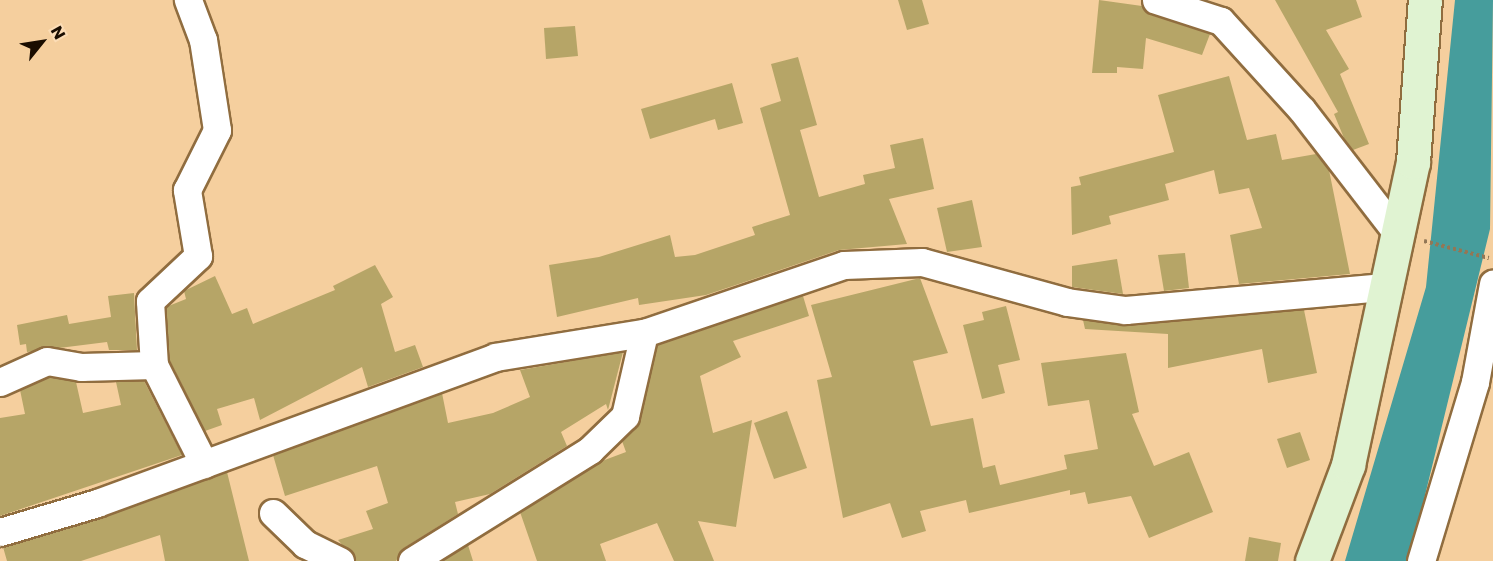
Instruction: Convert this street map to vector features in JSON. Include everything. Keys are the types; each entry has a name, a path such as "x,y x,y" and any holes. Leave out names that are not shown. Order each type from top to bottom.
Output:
{"main road":[{"path":"1312,561 1348,465 1413,162 1425,0"}],"street":[{"path":"188,0 203,40 217,130 188,190 198,256 150,301 154,365 204,464"},
{"path":"1156,0 1221,21 1302,110 1398,234"},
{"path":"0,532 204,464 495,357 644,333 844,265 922,262 1067,302 1125,310 1385,287"},
{"path":"1421,561 1475,382 1493,284"},
{"path":"412,561 597,443 625,416 644,333"},
{"path":"0,382 7,374 47,362 81,367 154,365"},
{"path":"273,513 305,544 340,561"}],"path":[{"path":"1398,234 1493,259"}],"water":[{"path":"1455,0 1493,0 1490,229 1409,561 1345,561 1426,287"}],"building":[{"path":"898,0 922,0 929,24 907,30"},
{"path":"1099,0 1142,6 1151,15 1210,34 1202,55 1146,38 1143,69 1117,67 1117,73 1092,73"},
{"path":"1275,0 1356,0 1362,17 1326,30 1349,69 1340,74 1369,144 1353,150 1344,138 1334,114 1338,112"},
{"path":"575,26 578,56 546,59 544,28"},
{"path":"798,57 817,125 800,130 819,197 865,184 863,175 895,168 890,145 923,138 934,189 889,199 907,244 839,250 706,295 639,305 638,298 557,317 549,265 599,257 670,235 675,257 695,255 755,235 752,227 790,215 760,108 781,101 771,64"},
{"path":"1229,76 1247,140 1276,134 1282,160 1316,154 1329,170 1350,274 1239,284 1230,235 1262,228 1249,188 1219,194 1214,170 1165,184 1169,200 1109,216 1111,224 1072,235 1071,187 1081,185 1079,177 1174,152 1158,95"},
{"path":"732,83 743,123 718,130 715,119 650,139 641,109"},
{"path":"972,200 982,247 947,252 937,208"},
{"path":"1185,253 1189,288 1164,291 1158,255"},
{"path":"1117,259 1123,294 1072,287 1072,266"},
{"path":"375,265 393,297 381,304 395,352 415,345 423,367 368,387 362,367 260,420 254,398 217,409 222,425 205,431 170,361 166,307 186,299 184,291 215,276 232,314 247,308 253,324 335,290 333,286"},
{"path":"920,278 948,353 913,361 931,426 973,418 983,468 995,465 1000,485 1067,469 1064,455 1098,449 1089,400 1048,406 1041,363 1126,353 1139,412 1132,414 1154,466 1189,452 1213,512 1149,538 1131,496 1088,504 1085,492 1070,495 1070,490 969,513 966,500 920,511 926,531 902,538 890,503 843,518 817,380 832,377 811,305"},
{"path":"134,293 137,350 109,350 107,342 27,352 26,344 20,345 17,325 67,315 69,324 111,317 108,296"},
{"path":"803,296 809,316 733,341 741,357 700,376 713,433 752,420 736,527 698,521 714,561 674,561 657,523 600,544 606,561 537,561 520,512 602,461 626,452 622,441 640,420 657,345"},
{"path":"1006,306 1020,360 998,365 1005,393 982,399 963,325 984,320 982,312"},
{"path":"1304,310 1317,373 1268,383 1262,349 1168,368 1168,334 1085,329 1083,320 1128,326"},
{"path":"623,352 608,410 606,404 561,432 567,446 490,494 455,502 458,514 404,548 396,561 356,561 338,540 373,529 366,511 388,503 377,466 285,496 273,455 442,393 448,423 493,413 530,397 520,370"},
{"path":"49,377 76,382 83,413 121,405 116,382 144,381 182,455 0,516 0,418 25,414 20,390"},
{"path":"787,411 807,468 774,479 754,423"},
{"path":"1300,432 1310,460 1287,468 1277,439"},
{"path":"227,472 249,561 165,561 160,535 81,561 7,561 3,547"},
{"path":"1249,537 1281,543 1278,561 1245,561"},
{"path":"468,545 473,561 442,561"}]}
